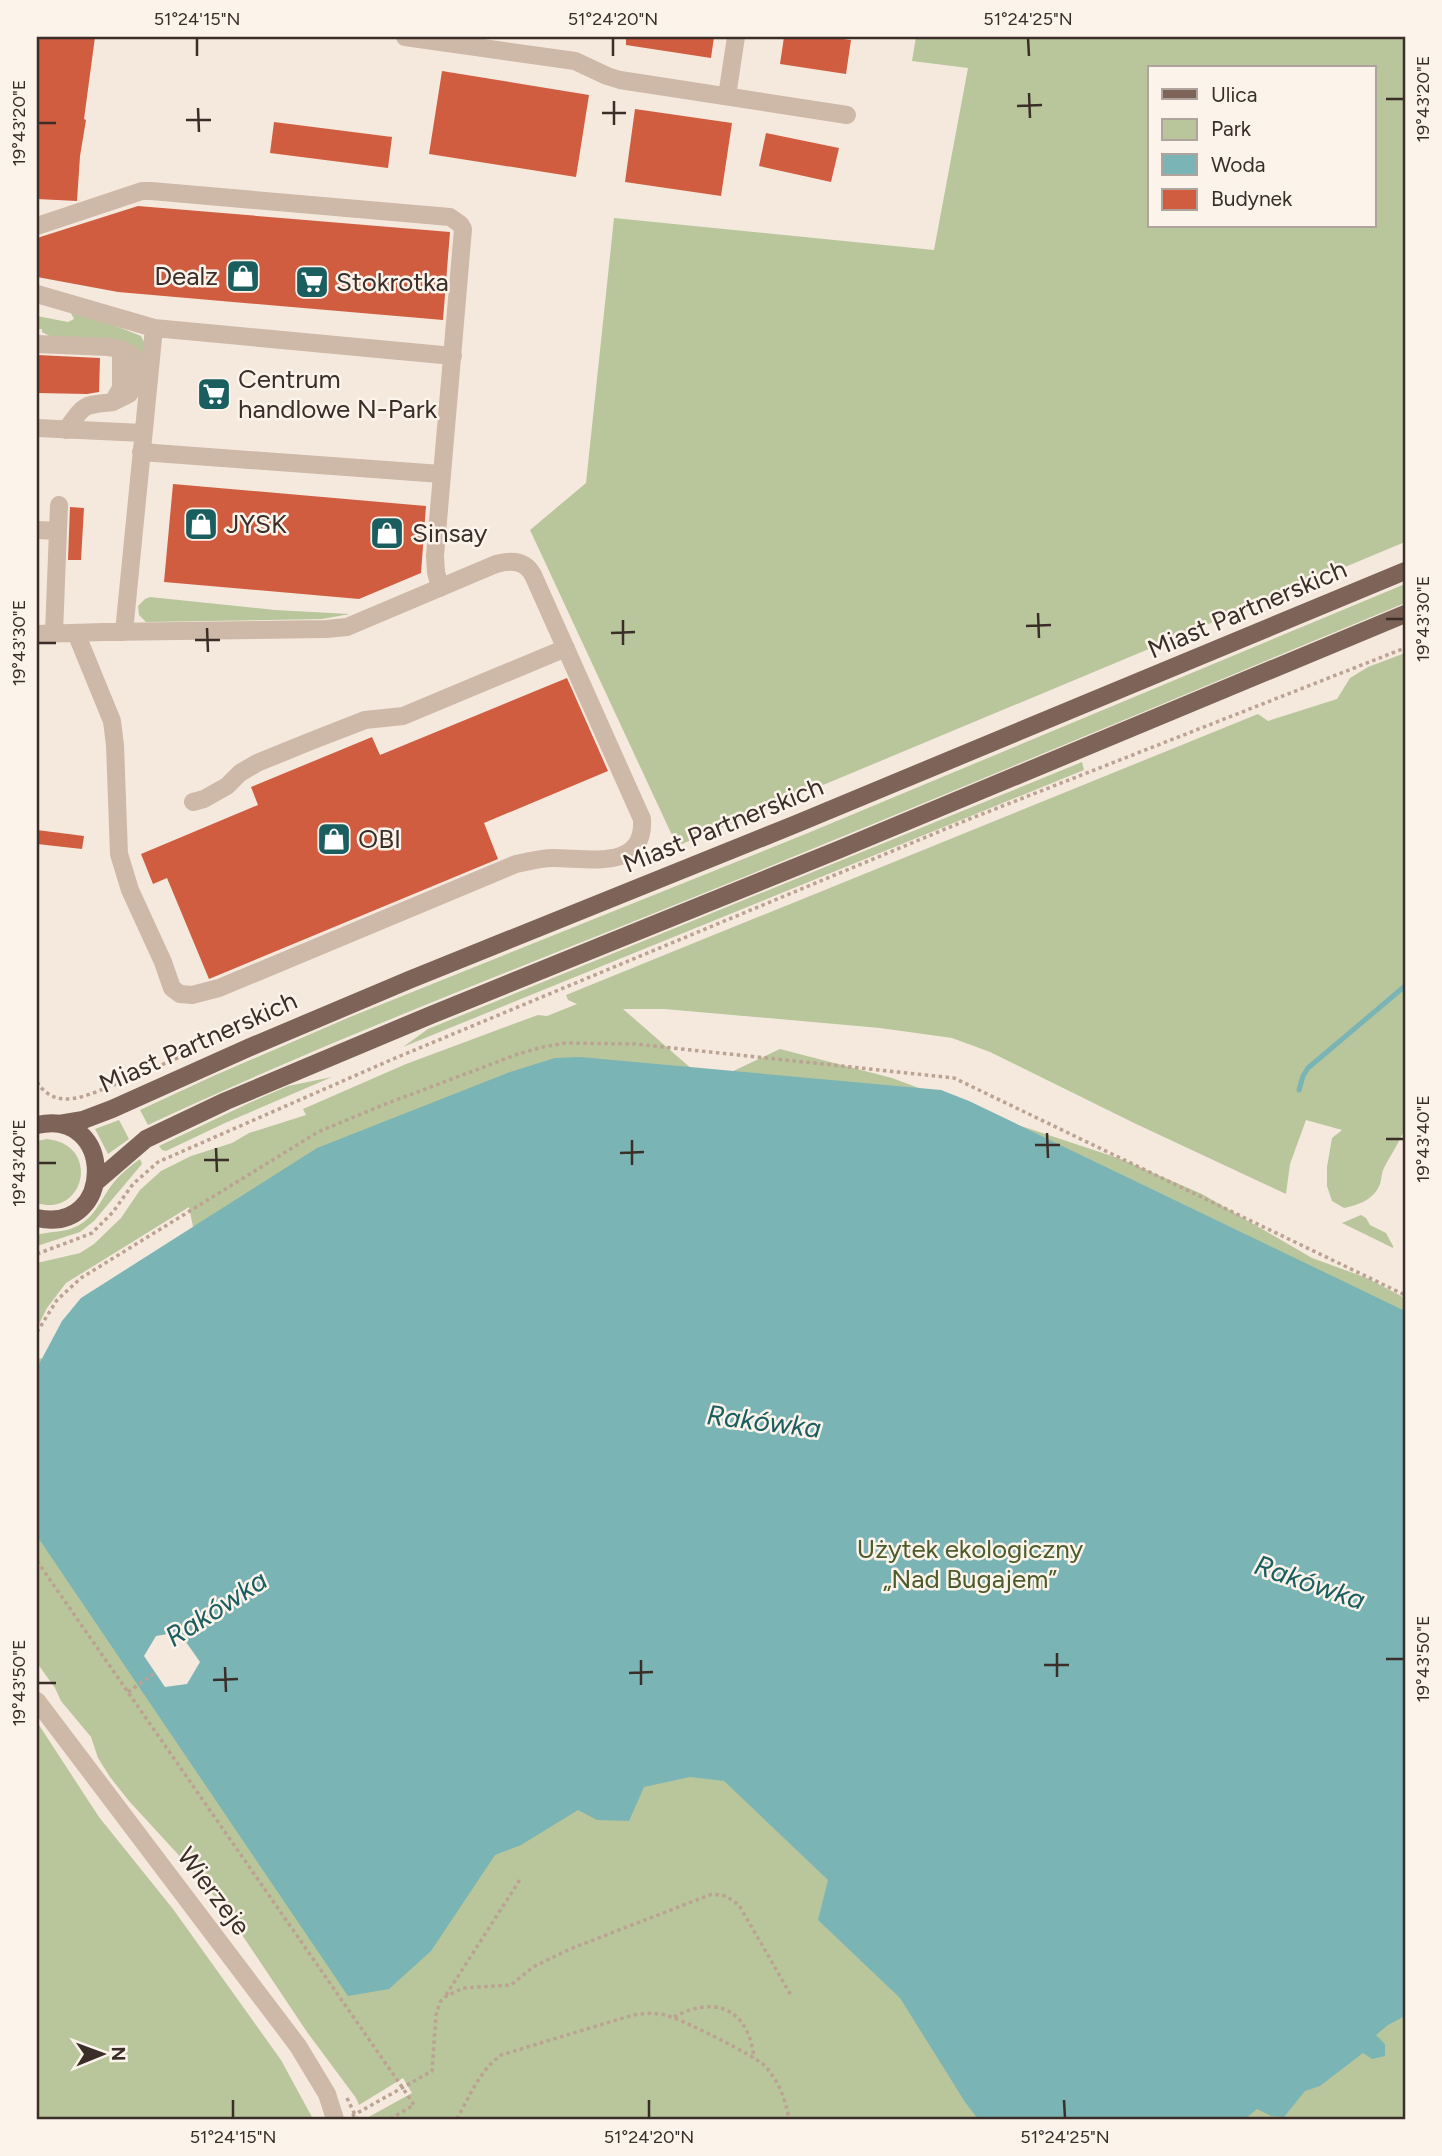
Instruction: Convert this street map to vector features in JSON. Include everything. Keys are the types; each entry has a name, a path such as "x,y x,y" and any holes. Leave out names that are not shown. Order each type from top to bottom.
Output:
{"main road":[{"name":"Miast Partnerskich","path":"46,1121 83,1120 113,1109 236,1053 396,986 796,824 1405,571"},
{"path":"96,1182 146,1139 236,1096 1405,614"},
{"path":"38,1219 59,1219 76,1211 89,1198 97,1174 95,1157 88,1142 75,1131 46,1121"}],"street":[{"path":"405,37 575,61 620,80 847,115"},
{"path":"727,96 736,37"},
{"path":"37,226 142,191 450,217 460,224 463,229 435,556 440,588"},
{"path":"37,294 154,327 453,356"},
{"path":"124,632 154,327"},
{"path":"37,344 121,349 121,388 113,402 90,404 66,430"},
{"path":"37,428 143,433"},
{"path":"141,452 441,474"},
{"path":"59,505 46,633 347,627 496,564 506,561 522,563 530,568 642,819 642,833 635,848 615,859 550,858 516,864 219,988 192,995 180,994 172,988 130,890 119,854 112,721 76,633"},
{"path":"37,530 58,531"},
{"path":"193,802 228,786 240,773 257,763 365,720 403,716 566,648"},
{"name":"Wierzeje","path":"37,1701 299,2046 327,2094 335,2119"}],"path":[{"path":"37,1255 92,1233 113,1212 133,1184 158,1162 406,1054 967,820 1405,648"},
{"path":"37,1332 57,1300 81,1278 318,1132 518,1054 565,1043 635,1044 954,1078 1405,1296"},
{"path":"37,1562 414,2105 390,2119"},
{"path":"128,1692 155,1673"},
{"path":"356,2117 432,2071 436,2015 440,2002 521,1878"},
{"path":"445,1997 463,1988 511,1985 533,1967 570,1949 712,1894 726,1896 739,1905 792,1997"},
{"path":"674,2017 698,2007 724,2010 740,2019 744,2025 752,2042 754,2058"},
{"path":"457,2119 481,2076 501,2055 633,2015 657,2013 674,2017 762,2064 779,2084 789,2119"}],"green space":[{"path":"916,37 1405,37 1405,542 677,846 530,530 586,483 614,218 934,250 968,68 912,61"},
{"path":"68,307 141,336 145,344 143,362 57,340 42,332 42,329 37,329 37,316 68,322 74,319"},
{"path":"1405,584 1405,603 814,848 364,1030 148,1125 140,1110 350,1017 808,833"},
{"path":"150,597 275,610 350,614 322,619 146,622 139,615 138,606"},
{"name":"Użytek ekologiczny „Nad Bugajem”","path":"1405,653 1405,1128 1383,1170 1377,1190 1370,1198 1360,1203 1344,1208 1332,1201 1327,1186 1332,1138 1342,1130 1306,1120 1290,1164 1286,1194 990,1052 952,1038 880,1028 664,1009 623,1009 708,1083 780,1049 892,1078 1018,1125 1121,1159 1202,1194 1312,1258 1367,1278 1405,1298 1405,2119 365,2119 412,2093 403,2078 359,2105 222,1905 110,1777 98,1758 91,1737 61,1701 37,1663 37,1359 96,1351 204,1281 189,1207 66,1283 47,1308 37,1328 37,1263 80,1253 94,1244 121,1218 140,1190 161,1171 191,1156 232,1143 249,1133 306,1115 303,1109 406,1064 538,1015 547,1016 577,1004 568,1000 566,995 1258,714 1268,721 1337,699 1350,678 1368,667"},
{"path":"1082,762 1084,770 403,1047 428,1029"},
{"path":"332,1077 166,1151 159,1146 288,1086"},
{"path":"119,1120 129,1139 108,1154 95,1129"},
{"path":"47,1139 64,1144 75,1154 80,1166 80,1179 75,1191 66,1200 53,1205 37,1203 37,1141"},
{"path":"140,1159 142,1164 94,1221 80,1232 37,1246 37,1235 82,1224 117,1178"},
{"path":"1361,1215 1370,1225 1386,1233 1393,1248 1342,1223"},
{"path":"37,1722 99,1817 173,1909 281,2060 313,2119 37,2119"}],"water":[{"name":"Użytek ekologiczny „Nad Bugajem”","path":"580,1057 941,1090 969,1101 1405,1311 1405,2016 1376,2035 1385,2044 1385,2056 1372,2059 1363,2053 1320,2086 1305,2091 1284,2117 1271,2116 1257,2109 1245,2119 978,2119 900,1998 818,1920 828,1880 724,1781 690,1777 644,1787 629,1821 597,1820 578,1810 521,1845 495,1855 431,1951 389,1989 348,1996 37,1536 37,1368 62,1321 81,1298 317,1148 510,1072 555,1058"}],"pier":[{"path":"179,1632 200,1662 187,1684 165,1687 144,1656 156,1636"}],"building":[{"path":"37,37 95,37 77,201 37,199"},
{"path":"626,37 714,37 711,58 626,45"},
{"path":"784,37 851,40 846,74 780,64"},
{"path":"442,71 589,95 576,177 429,154"},
{"path":"635,109 732,123 721,196 625,182"},
{"path":"274,122 392,137 388,168 270,153"},
{"path":"766,133 839,148 831,182 759,166"},
{"path":"138,206 450,232 443,320 118,292 37,277 37,238"},
{"path":"37,355 100,358 99,392 37,393"},
{"path":"173,484 426,506 421,573 359,599 164,582"},
{"path":"70,507 84,508 81,560 68,560"},
{"name":"OBI","path":"567,678 608,771 484,823 498,859 209,979 167,878 153,884 141,854 258,805 251,787 372,737 380,755"},
{"path":"37,830 84,836 82,849 37,844"}],"waterway":[{"path":"1299,1090 1308,1068 1405,986"}],"place":[{"name":"Dealz","path":"243,276"},
{"name":"Stokrotka","path":"312,282"},
{"name":"Centrum handlowe N-Park","path":"214,394"},
{"name":"JYSK","path":"201,524"},
{"name":"Sinsay","path":"387,533"},
{"name":"OBI","path":"334,839"}],"water label":[{"name":"Rakówka","path":"764,1421"},
{"name":"Rakówka","path":"1310,1582"},
{"name":"Rakówka","path":"216,1608"}]}
